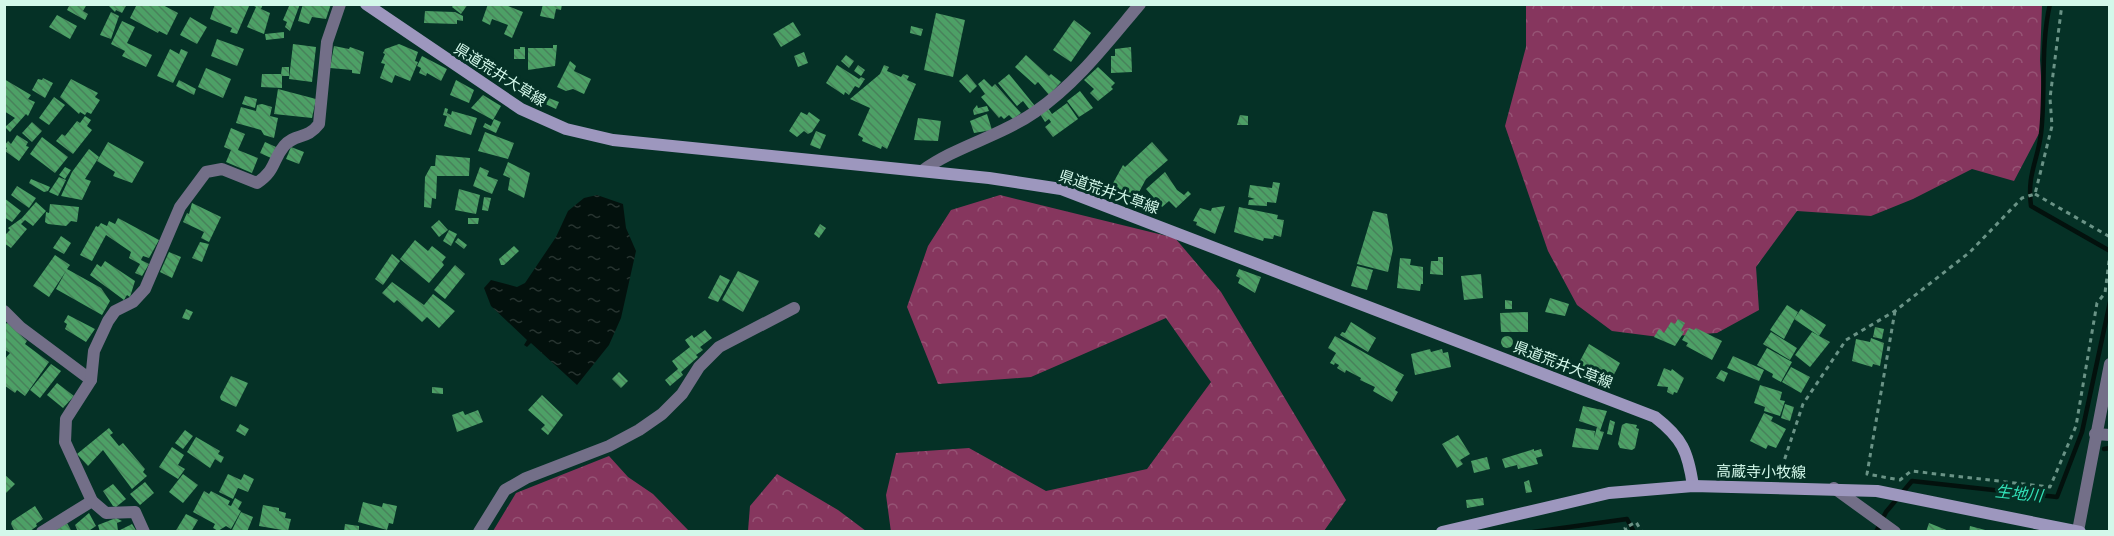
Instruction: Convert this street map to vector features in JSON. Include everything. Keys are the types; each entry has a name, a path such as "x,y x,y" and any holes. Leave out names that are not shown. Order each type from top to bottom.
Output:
{"main road":[{"name":"県道荒井大草線","path":"366,4 522,109 566,129 613,141 922,171 1061,189 1654,417 1674,432 1688,456 1693,486"},
{"name":"県道荒井大草線","path":"375,4 396,26"},
{"name":"高蔵寺小牧線","path":"1442,531 1609,493 1693,486 1834,488 1877,491 2079,531"}],"street":[{"path":"144,531 135,512 106,513 92,501 65,442 66,419 91,380 94,351 108,321 115,311 133,302 145,289 180,207 206,172 222,169 257,183 269,175 285,145 294,138 312,134 320,124 327,42 340,4"},
{"path":"922,171 942,156 996,135 1034,113 1071,85 1140,4"},
{"path":"479,531 505,490 526,478 609,446 639,430 662,414 682,394 699,367 719,347 794,308"},
{"path":"4,311 20,327 91,380"},
{"path":"2079,531 2109,364"},
{"path":"2095,434 2109,435"},
{"path":"1834,488 1895,531"},
{"path":"42,531 92,501"}],"path":[{"path":"2035,194 2052,126 2050,98 2061,4"},
{"path":"1775,487 1803,404 1846,340 1895,311 1970,252 2022,198 2035,194 2109,237"},
{"path":"1895,311 1867,474 1900,480 1911,471 2050,487 2076,426 2097,303 2105,293 2109,253"},
{"path":"1627,531 1625,528 1636,522 1642,531"}],"green space":[{"path":"1526,5 2042,5 2040,60 2044,124 2014,181 1972,169 1913,199 1871,216 1797,211 1756,267 1759,310 1717,333 1659,337 1612,331 1577,305 1548,251 1505,126 1526,47"},
{"path":"1000,195 1175,238 1221,292 1346,500 1324,531 891,532 886,495 896,453 969,448 1046,491 1147,469 1211,382 1166,318 1031,377 938,384 907,307 928,246 951,210"},
{"path":"609,456 628,477 653,494 689,531 493,531 516,493"},
{"path":"777,474 838,510 866,531 748,531 750,506"}],"water":[{"path":"597,195 623,204 626,228 636,251 621,318 609,345 577,385 531,343 527,347 524,345 527,340 491,306 484,288 491,280 517,287 525,283 556,237 568,211 584,198"}],"building":[{"path":"70,4 87,4 83,11 88,14 85,20 67,10"},
{"path":"107,4 127,4 122,13 116,10 115,12"},
{"path":"137,4 161,4 178,13 167,35 159,31 158,33 130,18"},
{"path":"215,4 250,4 237,34 230,32 232,28 210,19"},
{"path":"250,4 263,4 261,9 270,13 264,34 247,27 256,7"},
{"path":"284,4 300,4 290,31 285,27 287,22 283,20 289,6"},
{"path":"303,4 331,4 326,19 312,17 309,24 298,21"},
{"path":"454,4 468,4 461,14 452,7"},
{"path":"488,4 503,4 523,12 512,38 504,34 508,25 492,19 490,25 482,21"},
{"path":"543,4 562,4 561,10 556,9 554,19 540,16"},
{"path":"425,11 455,12 463,16 463,21 457,20 457,24 424,23"},
{"path":"111,12 119,16 111,39 100,35"},
{"path":"936,13 965,20 953,77 924,70"},
{"path":"57,15 77,26 70,39 49,27"},
{"path":"190,17 207,27 197,44 180,35"},
{"path":"1074,20 1091,33 1071,62 1053,50"},
{"path":"122,21 135,27 127,43 152,55 146,67 122,56 125,51 111,44"},
{"path":"793,22 801,35 781,47 773,34"},
{"path":"911,26 923,29 921,36 910,33"},
{"path":"284,32 284,38 266,40 265,34"},
{"path":"217,39 244,49 237,66 211,56"},
{"path":"293,44 316,47 312,82 289,79"},
{"path":"399,44 418,52 415,61 418,62 410,81 395,75 392,83 380,78 385,64 381,63 385,49"},
{"path":"553,45 557,45 555,66 528,70 528,48 553,48"},
{"path":"334,46 349,49 350,47 364,52 360,74 352,73 352,70 330,68"},
{"path":"520,47 525,47 525,59 514,59 514,49 520,49"},
{"path":"1131,47 1132,72 1111,73 1111,56 1115,56 1115,49"},
{"path":"170,49 179,54 181,49 188,52 173,83 157,76"},
{"path":"804,52 808,63 798,67 794,56"},
{"path":"846,55 854,61 849,68 841,61"},
{"path":"1026,55 1049,76 1051,74 1061,82 1049,95 1038,82 1035,85 1015,67"},
{"path":"422,56 447,69 441,81 427,73 426,76 419,73 421,68 417,66"},
{"path":"570,61 576,66 574,71 591,79 584,94 573,89 566,91 557,87"},
{"path":"837,65 859,79 861,77 865,79 859,88 855,86 849,95 845,92 844,95 826,83"},
{"path":"858,65 865,70 861,76 854,71"},
{"path":"884,65 889,67 887,71 901,77 903,74 909,76 907,80 916,84 887,149 882,146 881,149 862,141 863,138 858,135 870,108 850,99 880,74"},
{"path":"282,67 289,67 289,76 282,76 282,88 261,87 262,74 281,74"},
{"path":"1098,67 1115,83 1111,87 1113,89 1098,101 1090,93 1094,89 1084,80"},
{"path":"206,68 231,79 223,98 198,87"},
{"path":"967,74 977,86 970,93 959,81"},
{"path":"1009,74 1035,106 1030,110 1023,101 1017,106 998,83"},
{"path":"43,78 53,83 45,98 32,90 38,79"},
{"path":"4,79 31,95 28,99 35,102 28,116 26,114 10,132 5,127 15,118 4,111"},
{"path":"71,79 98,93 95,97 100,100 91,114 87,112 85,115 80,112 79,114 60,97"},
{"path":"984,79 992,87 995,84 1021,113 1013,119 1009,115 1004,119 1001,116 999,118 981,97 985,94 978,84"},
{"path":"179,80 196,89 194,95 176,86"},
{"path":"456,80 474,90 469,103 450,95"},
{"path":"278,89 316,99 312,118 274,114"},
{"path":"1080,91 1093,108 1079,117 1067,101"},
{"path":"483,95 501,106 493,120 471,108"},
{"path":"245,96 257,99 255,108 242,104"},
{"path":"54,97 65,105 49,125 39,118"},
{"path":"546,97 559,102 556,109 543,103"},
{"path":"1067,103 1078,119 1053,137 1045,127 1051,122 1049,119 1045,122 1040,114 1048,108 1052,114"},
{"path":"257,105 272,107 270,116 278,118 274,138 264,135 261,130 236,123 241,107 256,111"},
{"path":"977,105 978,108 987,106 989,111 974,115 973,110"},
{"path":"445,108 451,115 452,111 477,118 471,135 444,126 447,116 443,115"},
{"path":"801,112 807,115 809,112 820,120 812,132 808,134 804,131 797,137 789,131"},
{"path":"987,114 992,130 974,133 970,121"},
{"path":"1240,115 1248,116 1248,125 1237,125"},
{"path":"85,116 91,120 87,126 92,130 73,154 56,141 62,134 65,136 77,121 80,123"},
{"path":"918,118 941,121 938,141 914,140"},
{"path":"494,119 501,122 496,133 483,127 485,123 491,126"},
{"path":"32,122 42,131 32,142 22,133"},
{"path":"231,128 245,134 238,150 258,158 252,173 226,162 231,150 224,147"},
{"path":"816,131 826,135 820,149 810,145"},
{"path":"485,132 514,143 508,159 478,151"},
{"path":"17,135 28,142 26,146 29,147 19,161 5,151 7,148 4,146 8,141 11,144"},
{"path":"42,137 68,157 55,173 30,154"},
{"path":"108,142 144,162 132,183 113,176 115,172 97,161"},
{"path":"265,142 276,147 271,158 260,153"},
{"path":"1152,142 1168,160 1146,179 1138,194 1134,193 1132,196 1112,185 1123,165 1125,167"},
{"path":"291,147 304,152 299,164 286,159"},
{"path":"89,149 99,157 85,179 91,181 82,200 61,196 72,172"},
{"path":"436,155 470,158 469,176 437,176 436,199 432,198 431,208 424,207 425,177 431,166 435,166"},
{"path":"508,162 530,173 524,198 508,190 510,178 503,175"},
{"path":"65,167 71,170 65,179 59,175"},
{"path":"480,167 489,171 487,176 498,180 492,194 473,186"},
{"path":"1165,172 1177,190 1184,195 1188,191 1191,194 1176,208 1169,201 1162,207 1146,189"},
{"path":"59,177 66,180 58,196 49,192"},
{"path":"31,179 50,187 48,191 44,192 29,183"},
{"path":"1273,182 1280,183 1276,203 1267,202 1267,206 1248,205 1249,200 1255,199 1248,197 1250,185 1272,188"},
{"path":"17,186 36,198 29,208 11,195"},
{"path":"459,189 480,195 476,214 455,210"},
{"path":"484,197 491,198 488,211 482,210"},
{"path":"4,198 21,211 12,222 4,217"},
{"path":"36,202 46,211 33,226 25,220 21,224 27,229 11,248 4,243 4,236 10,230 8,228 22,218"},
{"path":"192,203 221,217 209,242 201,238 204,232 183,222 187,213 189,214"},
{"path":"50,204 79,207 77,222 71,221 66,226 45,222"},
{"path":"1225,206 1215,234 1196,225 1197,222 1193,221 1200,208 1211,211 1212,208"},
{"path":"1239,207 1278,215 1277,219 1284,220 1281,237 1274,235 1273,239 1264,238 1263,241 1234,232"},
{"path":"1373,211 1387,214 1393,249 1388,272 1357,264"},
{"path":"118,218 159,240 149,258 143,256 141,260 149,264 142,276 135,273 140,264 129,258 131,252 106,235 92,261 80,255 96,226 98,227 101,223 107,226 109,221 115,224"},
{"path":"468,218 479,218 478,224 468,224"},
{"path":"439,220 448,230 439,237 431,227"},
{"path":"820,224 826,228 819,238 814,234"},
{"path":"449,230 457,234 451,246 443,241"},
{"path":"61,236 71,243 64,254 53,248"},
{"path":"458,238 467,245 464,249 455,242"},
{"path":"415,240 428,251 432,246 446,257 442,262 444,265 429,283 400,259"},
{"path":"200,242 209,244 202,262 192,258"},
{"path":"514,246 519,251 504,265 501,265 499,259"},
{"path":"169,252 181,257 172,278 160,272"},
{"path":"392,254 400,261 383,285 375,279"},
{"path":"55,255 70,265 67,269 101,288 110,301 102,315 56,289 66,271 49,297 33,286"},
{"path":"1438,257 1443,257 1443,275 1430,274 1431,261 1438,261"},
{"path":"1400,258 1411,259 1410,265 1423,267 1423,284 1421,284 1420,291 1397,288"},
{"path":"105,261 135,281 130,297 127,295 124,300 90,275 97,264 101,267"},
{"path":"455,265 465,274 445,299 434,290"},
{"path":"1357,266 1373,270 1367,290 1351,286"},
{"path":"1239,269 1261,277 1255,293 1238,283 1240,278 1236,276"},
{"path":"738,271 759,281 743,312 722,300"},
{"path":"1481,274 1483,298 1464,300 1461,276"},
{"path":"720,275 730,280 718,302 708,298"},
{"path":"392,282 424,305 433,294 455,311 439,328 427,317 422,322 397,300 394,303 382,293"},
{"path":"1550,298 1569,304 1565,316 1545,312"},
{"path":"1505,300 1512,301 1512,309 1505,309"},
{"path":"1787,305 1798,312 1784,339 1770,330"},
{"path":"186,309 193,312 189,320 182,318"},
{"path":"1801,309 1826,325 1819,336 1794,319"},
{"path":"1528,312 1528,332 1501,332 1500,313"},
{"path":"68,315 95,329 86,342 65,329 67,324 64,322"},
{"path":"1678,319 1685,323 1681,330 1684,332 1675,346 1654,337 1659,329 1664,333 1671,322 1675,324"},
{"path":"1351,322 1376,338 1368,352 1340,335 1342,332 1345,333"},
{"path":"8,323 27,341 25,344 49,362 25,396 17,390 15,393 4,385 4,360 10,353 4,349 4,324"},
{"path":"1875,327 1884,329 1882,339 1873,337"},
{"path":"1689,328 1694,330 1696,328 1722,341 1712,360 1686,346 1688,343 1682,340"},
{"path":"705,330 712,338 700,347 703,350 696,355 698,357 681,372 683,375 670,386 665,380 678,369 672,361 690,347 685,340 692,335 694,338"},
{"path":"1771,332 1797,348 1790,360 1763,344"},
{"path":"1812,332 1830,342 1810,367 1795,355"},
{"path":"1335,336 1404,375 1395,390 1398,392 1392,402 1373,391 1375,387 1360,380 1361,378 1346,370 1345,373 1337,368 1339,365 1330,363 1336,353 1328,348"},
{"path":"1507,336 1513,342 1507,348 1501,342"},
{"path":"1871,338 1884,343 1880,366 1873,364 1872,367 1852,361 1856,339 1870,342"},
{"path":"1589,344 1620,363 1609,384 1588,373 1586,378 1574,372"},
{"path":"1767,348 1792,362 1781,382 1772,377 1773,374 1757,365"},
{"path":"1430,349 1431,352 1442,349 1443,353 1448,352 1451,367 1415,375 1411,354"},
{"path":"1733,356 1764,370 1759,381 1727,368"},
{"path":"51,364 61,371 40,398 30,390"},
{"path":"1791,367 1810,377 1801,393 1782,382"},
{"path":"1664,368 1671,371 1672,369 1684,378 1677,393 1674,392 1673,395 1667,392 1668,387 1657,386"},
{"path":"1721,370 1728,373 1724,382 1716,378"},
{"path":"619,372 628,381 621,388 612,379"},
{"path":"231,376 248,383 236,407 221,400 220,397"},
{"path":"57,383 74,396 63,408 47,395"},
{"path":"1760,385 1782,392 1780,400 1785,401 1780,416 1764,411 1765,407 1754,403"},
{"path":"432,387 443,388 443,394 432,393"},
{"path":"542,395 563,415 548,435 541,429 545,425 528,410"},
{"path":"1785,404 1794,407 1790,421 1781,418"},
{"path":"1583,406 1607,411 1600,431 1604,432 1598,450 1572,447 1576,428 1595,431 1594,438 1597,427 1579,421"},
{"path":"478,410 483,422 457,432 452,415 463,411 465,415"},
{"path":"1764,413 1773,417 1771,421 1786,429 1776,448 1768,445 1766,449 1750,441"},
{"path":"1610,420 1615,422 1612,435 1607,434"},
{"path":"1626,423 1637,425 1636,428 1639,429 1635,448 1632,450 1620,448 1618,444 1622,425"},
{"path":"240,424 249,429 245,436 236,431"},
{"path":"109,428 113,433 110,435 119,446 123,443 145,469 143,472 147,476 132,489 103,450 88,466 77,454"},
{"path":"185,430 193,436 183,449 175,443"},
{"path":"1458,435 1470,454 1460,460 1463,464 1457,468 1442,444"},
{"path":"196,437 220,451 218,454 224,457 221,463 215,459 210,468 187,452"},
{"path":"172,447 184,455 178,465 185,469 178,479 159,467"},
{"path":"1534,449 1534,451 1541,449 1543,456 1536,458 1538,464 1518,469 1517,465 1505,468 1502,459"},
{"path":"1487,457 1490,469 1474,473 1471,461"},
{"path":"4,474 15,484 4,495"},
{"path":"183,474 198,485 183,503 169,492"},
{"path":"228,474 241,480 244,474 254,479 248,492 238,488 233,499 219,492"},
{"path":"1529,480 1532,492 1526,493 1524,482"},
{"path":"145,482 154,493 140,505 130,494"},
{"path":"113,484 126,499 116,507 103,491"},
{"path":"204,491 209,494 211,491 230,501 228,505 231,506 235,498 242,502 238,509 241,511 231,529 226,526 218,531 213,528 215,524 193,512"},
{"path":"1483,498 1484,505 1467,508 1466,500"},
{"path":"363,502 382,507 383,503 397,506 393,524 389,523 387,530 358,522"},
{"path":"263,505 279,508 279,511 286,513 285,518 291,519 288,531 259,526"},
{"path":"35,506 43,519 29,532 15,532 12,521"},
{"path":"241,512 253,517 247,532 231,532"},
{"path":"89,513 96,526 87,532 78,532 75,525"},
{"path":"186,514 198,520 191,532 175,532"},
{"path":"116,518 122,521 117,523 118,531 132,524 137,532 100,532 98,525"},
{"path":"67,523 72,532 53,532"},
{"path":"1929,523 1949,531 1949,532 1926,532"},
{"path":"345,524 359,526 359,532 344,532"},
{"path":"1970,526 1989,531 1989,532 1969,532"}],"waterway":[{"path":"2050,4 2045,36 2041,134 2031,177 2031,206 2110,251"},
{"name":"生地川","path":"1876,532 1886,512 1912,481 2057,497 2082,432 2110,302"},
{"path":"2104,449 2110,448"},
{"path":"1533,532 1627,519 1634,532"}]}
